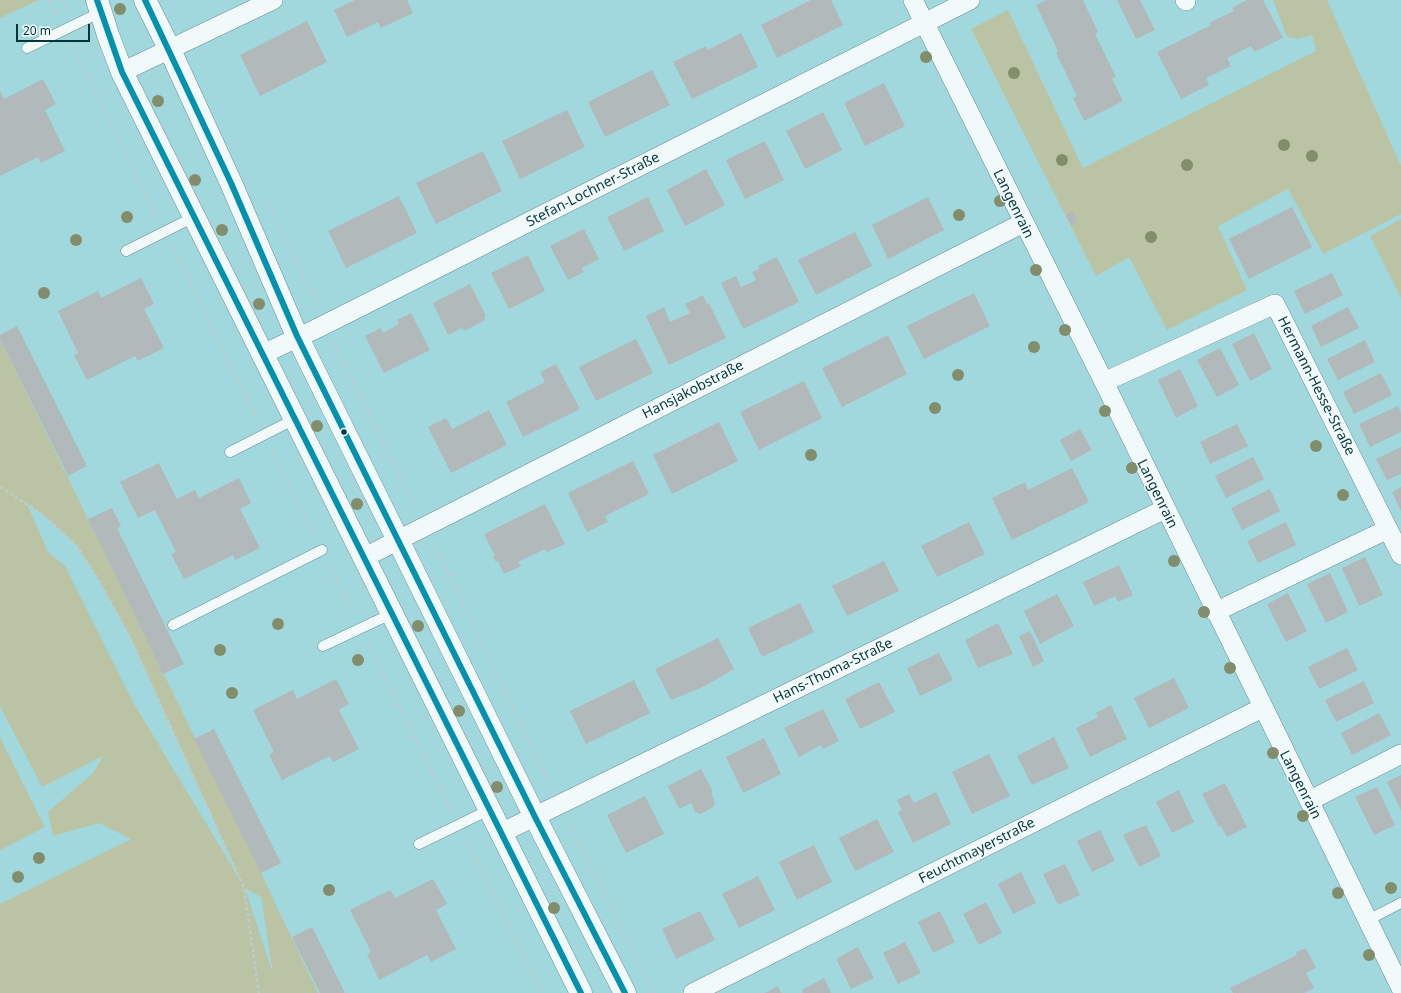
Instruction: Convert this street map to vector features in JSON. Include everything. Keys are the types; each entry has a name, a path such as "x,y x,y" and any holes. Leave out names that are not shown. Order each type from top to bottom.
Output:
{"street":[{"path":"145,0 170,50 297,336 535,817 625,993"},
{"path":"122,72 273,0"},
{"name":"Langenrain","path":"913,0 1023,223 1104,382 1262,708 1368,920 1396,989"},
{"name":"Stefan-Lochner-Straße","path":"261,354 297,336 326,324 970,0"},
{"path":"97,4 122,72 261,354 295,419 581,993"},
{"name":"Hansjakobstraße","path":"363,558 1023,223"},
{"name":"Hermann-Hesse-Straße","path":"1104,382 1275,304 1401,554"},
{"name":"Hans-Thoma-Straße","path":"501,833 1165,510"},
{"path":"1215,612 1388,529"},
{"name":"Feuchtmayerstraße","path":"693,993 1262,708"},
{"path":"1309,801 1401,754"}],"lane":[{"path":"27,48 64,30 97,4"},
{"path":"126,251 194,218"},
{"path":"230,452 295,419"},
{"path":"173,625 322,550"},
{"path":"323,646 391,614"},
{"path":"419,844 489,810"},
{"path":"1368,920 1401,903"}],"path":[{"path":"64,30 542,993"},
{"path":"266,199 560,804 654,993"},
{"path":"0,487 41,513 76,545 97,577 129,635 244,888 259,993"}],"green space":[{"path":"0,0 39,0 0,18"},
{"path":"1273,0 1327,0 1401,166 1401,214 1323,254 1288,189 1218,226 1247,290 1167,330 1129,257 1096,276 971,29 1008,10 1083,168 1316,51 1312,35 1298,39 1287,37"},
{"path":"1401,219 1401,298 1370,236"},
{"path":"0,339 261,873 318,993 0,993 0,904 131,839 99,823 53,836 48,812 94,772 103,756 42,787 0,706","holes":["27,504 41,513 76,545 97,577 129,635 242,883 133,702 65,566 48,552","245,888 261,897 273,974"]},
{"path":"0,737 45,827 0,850"}],"building":[{"path":"355,0 407,0 413,13 381,28 378,22 347,37 334,10"},
{"path":"811,0 831,0 843,25 777,58 761,25"},
{"path":"1046,0 1083,0 1098,32 1095,34 1116,77 1112,79 1123,101 1084,121 1073,98 1077,96 1056,53 1058,51 1036,5"},
{"path":"1117,0 1140,0 1155,30 1136,39"},
{"path":"1247,0 1263,0 1283,38 1254,52 1251,46 1227,58 1231,66 1206,78 1209,85 1181,99 1157,52 1211,25 1209,23 1234,11 1232,8"},
{"path":"307,21 327,62 260,96 240,55"},
{"path":"741,33 758,67 692,99 673,62 706,46 708,50"},
{"path":"652,70 670,105 605,137 588,102"},
{"path":"43,79 56,104 45,110 65,151 41,163 38,157 0,176 0,91 4,99"},
{"path":"884,83 905,126 865,146 844,103"},
{"path":"567,110 585,147 520,179 502,141"},
{"path":"823,112 842,150 805,169 786,131"},
{"path":"765,141 784,180 745,199 726,160"},
{"path":"483,151 502,191 436,224 416,183"},
{"path":"706,169 725,205 685,226 667,190"},
{"path":"399,196 417,233 346,268 328,231"},
{"path":"648,197 664,231 624,251 607,217"},
{"path":"928,197 944,230 888,259 872,225"},
{"path":"1292,207 1312,247 1249,279 1229,239"},
{"path":"1072,211 1078,222 1071,225 1066,214"},
{"path":"584,229 599,259 582,268 584,272 568,280 550,246"},
{"path":"855,232 872,266 816,295 798,260"},
{"path":"528,255 545,291 509,309 491,273"},
{"path":"777,257 799,302 743,329 721,283 736,276 741,287 756,280 752,272 759,269 758,266"},
{"path":"1332,273 1343,295 1305,314 1294,291"},
{"path":"141,278 154,304 144,309 164,348 138,361 135,356 87,380 74,355 78,353 58,311 98,291 101,298"},
{"path":"470,284 486,316 484,317 485,320 464,331 462,328 448,335 433,303"},
{"path":"974,293 990,326 924,359 907,326"},
{"path":"703,295 707,304 709,303 726,338 669,365 646,316 664,307 670,322 690,313 685,304"},
{"path":"1348,307 1359,328 1321,347 1311,326"},
{"path":"411,313 430,350 384,373 365,336 381,328 383,333 399,324 397,320"},
{"path":"17,326 87,466 68,476 0,339 0,335"},
{"path":"1254,333 1272,369 1250,381 1232,344"},
{"path":"888,335 907,374 842,407 822,368"},
{"path":"636,339 653,373 596,401 579,367"},
{"path":"1365,340 1375,362 1338,380 1327,359"},
{"path":"1220,348 1239,385 1217,397 1197,360"},
{"path":"556,364 580,409 523,437 506,402 545,382 540,372"},
{"path":"1180,369 1198,406 1176,418 1158,380"},
{"path":"1381,373 1392,395 1354,414 1343,392"},
{"path":"804,381 822,418 759,450 740,412"},
{"path":"1398,406 1401,413 1401,432 1370,447 1359,424"},
{"path":"489,410 507,445 451,473 428,427 446,418 452,429"},
{"path":"719,422 738,461 672,494 653,455"},
{"path":"1237,424 1248,446 1210,464 1200,442"},
{"path":"1080,429 1092,450 1071,461 1060,440"},
{"path":"1401,447 1401,474 1387,480 1376,459"},
{"path":"1253,457 1264,479 1226,498 1215,476"},
{"path":"633,461 649,494 605,516 608,522 587,532 568,493"},
{"path":"159,463 177,499 195,490 199,498 239,478 251,503 240,509 260,548 235,560 233,555 184,579 171,554 176,552 155,510 138,518 120,482"},
{"path":"1072,468 1089,502 1012,540 992,498 1025,482 1028,490"},
{"path":"1401,487 1401,511 1392,492"},
{"path":"1270,489 1280,511 1242,530 1231,508"},
{"path":"545,504 565,544 547,552 545,549 518,562 521,566 504,574 498,561 496,562 493,557 495,556 484,534"},
{"path":"112,508 121,526 117,528 184,664 163,674 88,519"},
{"path":"969,522 985,554 937,577 921,546"},
{"path":"1286,522 1296,545 1258,563 1247,541"},
{"path":"1365,557 1383,595 1359,606 1342,568"},
{"path":"884,561 899,591 847,616 832,586"},
{"path":"1119,565 1133,595 1118,602 1115,596 1094,606 1083,582"},
{"path":"1330,573 1348,612 1326,623 1307,584"},
{"path":"1288,593 1307,631 1286,642 1267,604"},
{"path":"1057,594 1074,626 1040,644 1024,611"},
{"path":"800,603 814,632 762,657 748,628"},
{"path":"998,623 1013,654 978,668 965,640"},
{"path":"1030,631 1044,661 1033,667 1019,636"},
{"path":"718,638 734,669 703,687 671,700 655,669"},
{"path":"1347,648 1358,670 1319,689 1308,667"},
{"path":"939,653 953,680 920,696 907,668"},
{"path":"1174,678 1189,708 1149,728 1134,698"},
{"path":"336,679 349,704 339,710 359,749 333,762 330,756 282,780 269,755 274,752 253,710 293,690 297,699"},
{"path":"634,680 650,713 586,744 570,711"},
{"path":"1364,681 1374,703 1336,722 1325,700"},
{"path":"879,682 895,712 860,729 845,699"},
{"path":"1111,705 1127,739 1090,757 1076,728 1098,717 1096,713"},
{"path":"823,709 839,741 823,749 821,745 799,757 784,728"},
{"path":"1379,713 1391,735 1352,755 1341,733"},
{"path":"214,729 281,863 261,873 194,739"},
{"path":"1054,737 1069,768 1032,785 1017,756"},
{"path":"764,738 781,774 743,793 726,757"},
{"path":"989,754 1010,796 972,814 952,772"},
{"path":"701,769 713,792 711,793 715,802 713,807 700,814 695,812 691,803 679,809 668,786"},
{"path":"1401,775 1401,810 1387,782"},
{"path":"1225,783 1247,827 1227,837 1221,826 1219,827 1202,794"},
{"path":"1377,787 1395,825 1374,835 1355,797"},
{"path":"1179,790 1194,822 1172,833 1156,802"},
{"path":"936,792 951,824 913,843 898,812 902,810 897,800 909,794 914,803"},
{"path":"645,796 664,834 626,853 607,815"},
{"path":"877,819 894,852 855,871 839,838"},
{"path":"1146,825 1161,856 1139,867 1123,835"},
{"path":"1100,830 1115,861 1092,872 1077,841"},
{"path":"814,845 832,882 797,900 779,862"},
{"path":"1065,864 1080,895 1058,905 1043,874"},
{"path":"1021,872 1036,903 1013,914 998,884"},
{"path":"758,876 775,910 739,928 722,894"},
{"path":"433,879 447,904 436,910 456,949 431,962 427,955 379,980 367,954 371,952 350,910 390,890 395,898"},
{"path":"986,902 1002,933 979,945 963,914"},
{"path":"700,911 715,940 676,959 662,929"},
{"path":"940,911 955,942 933,953 918,922"},
{"path":"312,927 345,993 320,993 292,937"},
{"path":"905,942 921,973 898,984 883,953"},
{"path":"858,947 874,978 851,989 836,959"},
{"path":"1306,948 1316,968 1306,973 1314,988 1304,993 1233,993 1230,988 1297,955 1296,952"},
{"path":"824,978 831,993 803,993 802,990"},
{"path":"778,986 781,993 765,993"}],"transit line":[{"path":"97,0 122,72 581,993"},
{"path":"145,0 231,183 297,336 535,817 625,993"}]}
